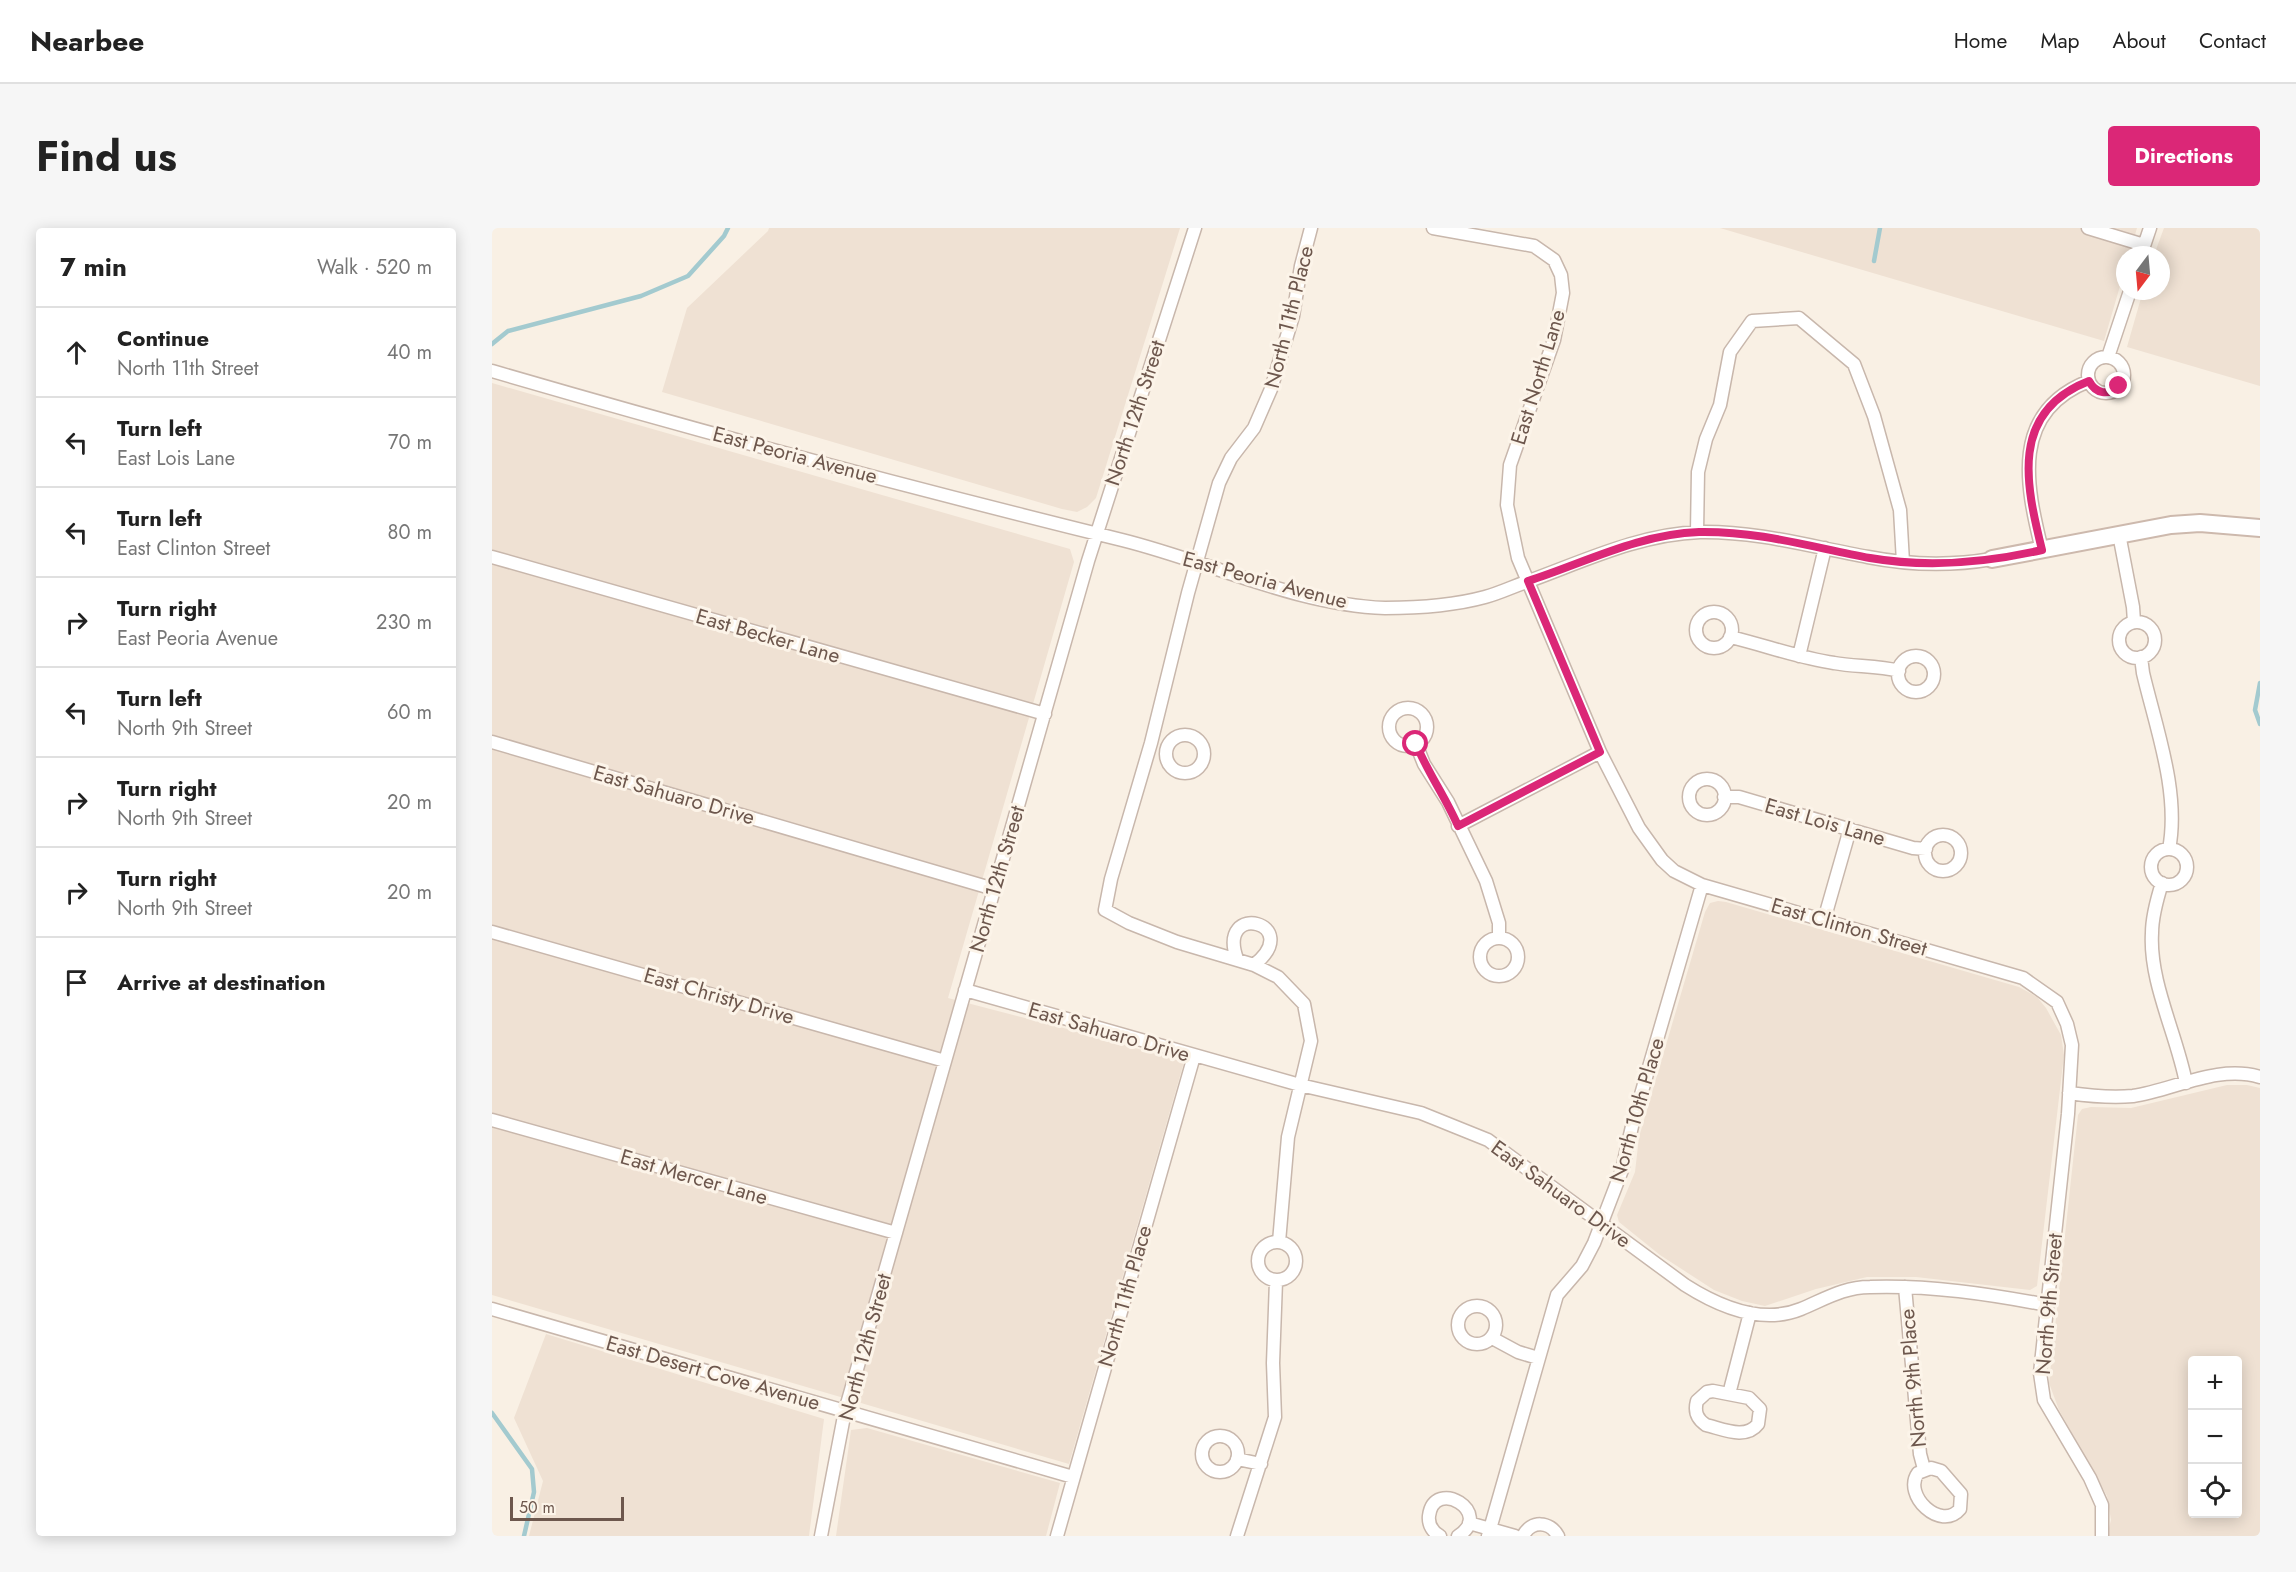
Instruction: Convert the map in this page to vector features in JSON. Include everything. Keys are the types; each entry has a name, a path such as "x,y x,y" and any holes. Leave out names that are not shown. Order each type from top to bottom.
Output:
{"street":[{"name":"North 12th Street","path":"821,1536 845,1411 965,990 1096,534 1195,228"},
{"name":"North 11th Place","path":"1237,959 1177,942 1129,923 1105,910 1111,879 1151,743 1196,562 1219,483 1231,458 1254,428 1271,389 1293,316 1301,266 1311,228"},
{"name":"East North Lane","path":"1433,228 1534,246 1554,260 1561,275 1563,293 1554,340 1510,465 1506,505 1518,558 1528,581"},
{"path":"2088,228 2133,246"},
{"path":"2144,246 2150,228"},
{"path":"2108,357 2127,300"},
{"path":"1697,532 1698,472 1706,439 1720,405 1730,352 1752,321 1799,318 1854,364 1874,416 1900,510 1903,562"},
{"path":"2102,357 2118,362 2123,371 2122,382 2110,392 2100,392 2089,381 2088,375 2092,364 2102,357"},
{"name":"East Peoria Avenue","path":"492,371 656,418 1096,534 1315,597 1382,608 1425,607 1488,596 1626,545 1697,532 1765,536 1870,558 1937,564 1999,558 2119,534 2200,523 2260,528"},
{"path":"2042,550 2027,470 2030,443 2045,414 2057,400 2075,387 2089,381"},
{"path":"2119,534 2133,607 2133,622"},
{"path":"1799,656 1825,548"},
{"name":"East Becker Lane","path":"492,557 1045,714"},
{"name":"East Clinton Street","path":"1528,581 1600,752 1639,828 1674,871 1702,885 2023,978 2057,1002 2067,1024 2072,1045 2069,1093"},
{"path":"2133,622 2145,623 2155,636 2154,647 2141,657 2129,655 2121,646 2120,634 2133,622"},
{"path":"1730,637 1799,656 1899,671"},
{"path":"2141,657 2171,798 2173,829 2169,849"},
{"name":"East Sahuaro Drive","path":"492,742 994,889"},
{"path":"1151,743 1166,747"},
{"path":"1416,744 1424,764 1448,802 1486,881 1499,922 1499,937"},
{"path":"1458,826 1600,752"},
{"name":"East Lois Lane","path":"1724,797 1738,797 1913,848 1926,849"},
{"path":"1824,920 1850,830"},
{"path":"2169,849 2180,853 2186,862 2186,873 2183,878 2173,884 2162,883 2153,875 2151,863 2158,853 2169,849"},
{"path":"2162,883 2151,934 2155,973 2183,1065 2186,1083"},
{"name":"North 10th Place","path":"1489,1532 1557,1295 1582,1266 1622,1170 1633,1122 1702,885"},
{"path":"1254,965 1266,956 1272,945 1267,929 1257,923 1249,923 1241,926 1234,936 1232,943 1237,959 1278,977 1304,1004 1311,1041 1288,1137 1279,1242"},
{"name":"East Christy Drive","path":"492,932 945,1061"},
{"name":"East Sahuaro Drive","path":"965,990 1300,1085 1421,1113 1488,1140 1663,1270 1708,1300 1750,1313 1780,1314 1799,1310 1845,1289 1868,1287 1905,1287 1973,1293 2047,1305"},
{"name":"North 11th Place","path":"1058,1536 1194,1056"},
{"path":"2069,1093 2111,1097 2135,1095 2219,1075 2237,1073 2260,1077"},
{"name":"North 9th Street","path":"2069,1093 2040,1372 2044,1400 2090,1478 2102,1505 2102,1536"},
{"name":"East Mercer Lane","path":"492,1120 896,1233"},
{"path":"1279,1242 1290,1246 1297,1263 1288,1278 1276,1281 1260,1272 1257,1260 1267,1245 1279,1242"},
{"path":"1237,1536 1275,1417 1276,1281"},
{"name":"North 9th Place","path":"1905,1287 1920,1454 1924,1469"},
{"name":"East Desert Cove Avenue","path":"492,1309 1073,1477"},
{"path":"1729,1394 1750,1313"},
{"path":"1492,1338 1518,1352 1538,1358"},
{"path":"1713,1391 1729,1394 1749,1398 1757,1405 1760,1418 1755,1428 1742,1433 1706,1425 1699,1419 1695,1407 1700,1397 1713,1391"},
{"path":"1237,1459 1261,1464"},
{"name":"North 9th Place","path":"1931,1468 1941,1471 1959,1489 1962,1503 1957,1513 1951,1516 1938,1516 1916,1496 1915,1478 1924,1469 1931,1468"},
{"path":"1440,1536 1432,1529 1429,1516 1431,1509 1440,1500 1453,1498 1464,1504 1469,1516 1466,1529 1458,1536"},
{"path":"1469,1523 1489,1532 1515,1536"},
{"path":"1523,1536 1529,1528 1540,1524 1552,1528 1558,1536"}],"shaded area":[{"path":"769,228 1180,228 1096,498 1087,507 1077,512 1062,509 662,392 687,308"},
{"path":"1720,228 2137,228 2132,246 2116,246 2116,300 2104,341"},
{"path":"2164,228 2260,228 2260,386 2127,347 2140,300 2170,300 2170,246 2157,246"},
{"path":"492,383 1070,549 1074,562 948,998 1184,1062 1069,1464 492,1295"},
{"path":"1718,901 2019,987 2037,997 2061,1035 2064,1055 2037,1286 2030,1290 1916,1277 1867,1277 1816,1289 1765,1306 1742,1301 1714,1290 1660,1255 1619,1222 1617,1215 1635,1172 1639,1137 1705,912 1710,903"},
{"path":"2227,1085 2247,1085 2260,1088 2260,1536 2107,1536 2111,1520 2107,1496 2059,1410 2049,1383 2078,1115 2082,1109 2091,1107 2131,1108"},
{"path":"546,1334 824,1419 809,1536 529,1536 543,1481 514,1418"},
{"path":"867,1428 1060,1483 1046,1536 836,1536 851,1430"}],"waterway":[{"path":"492,344 508,331 641,296 688,276 724,236 728,228"},
{"path":"1874,261 1880,228"},
{"path":"2260,683 2255,710 2260,724"},
{"path":"492,1413 532,1469 534,1492 524,1536"}],"route":[{"path":"1416,744 1424,764 1448,802 1458,826 1600,752 1528,581 1626,545 1697,532 1722,533 1765,536 1801,542 1870,558 1937,564 1974,562 2042,550 2027,470 2030,443 2037,427 2057,400 2075,387 2089,381 2095,390 2105,393 2119,386"}]}
